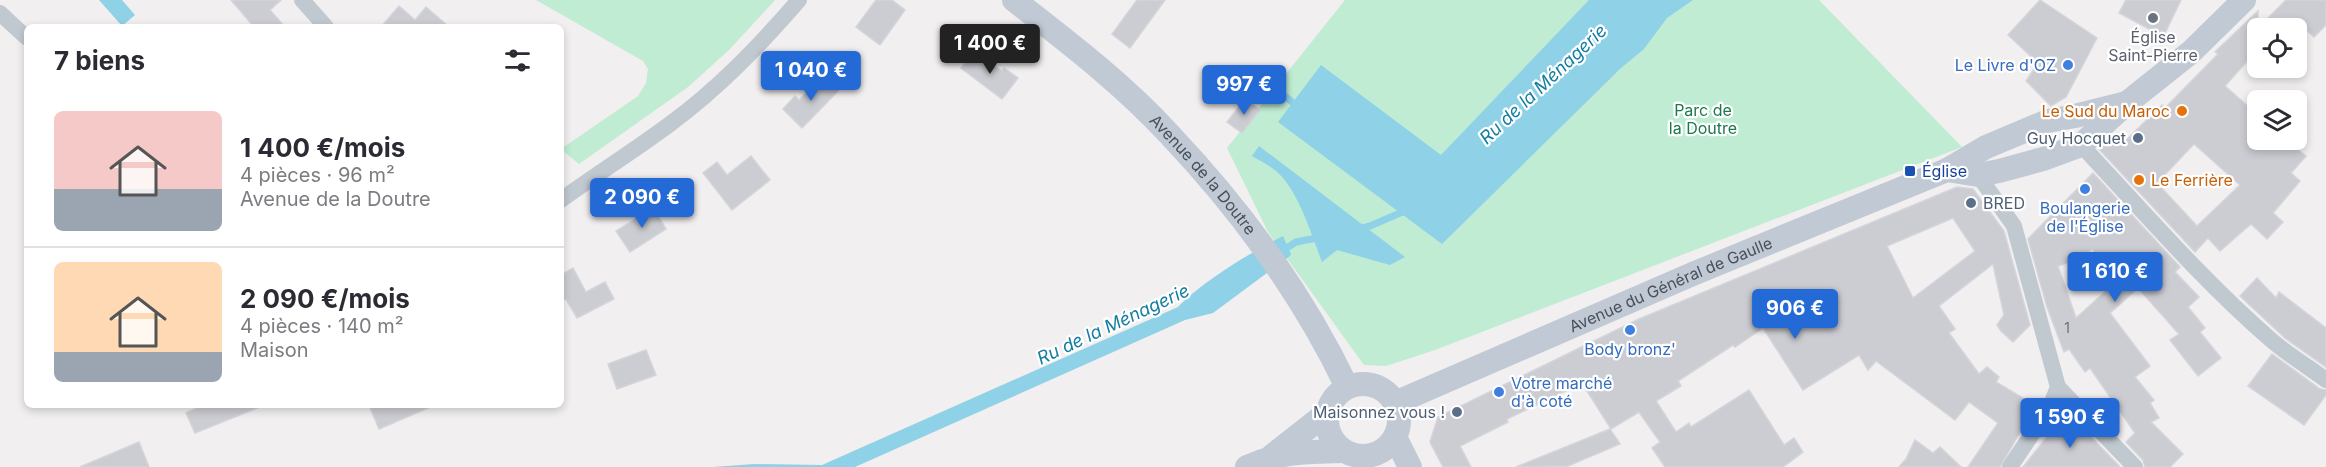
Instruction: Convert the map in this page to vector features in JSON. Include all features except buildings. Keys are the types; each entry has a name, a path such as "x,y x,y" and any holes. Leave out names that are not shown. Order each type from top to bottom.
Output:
{"main road":[{"name":"Avenue de la Doutre","path":"1014,0 1090,61 1169,133 1252,231 1287,279 1310,315 1347,387"},
{"name":"Avenue du Général de Gaulle","path":"1947,170 1978,175 2043,159 2080,145 2127,103 2191,52 2244,0"},
{"name":"Avenue du Général de Gaulle","path":"1395,403 1695,273 1947,170 1986,147 2048,121 2127,103"},
{"path":"1272,456 1300,452 1362,458 1377,454 1388,447 1399,426 1399,415 1389,395 1370,384 1347,387 1331,402 1328,412 1329,434 1362,458"},
{"path":"1247,467 1272,456 1328,412"},
{"path":"1395,437 1410,467"}],"street":[{"path":"302,0 323,24"},
{"path":"564,198 672,123 751,54 799,0"},
{"path":"0,13 24,35"},
{"path":"2080,145 2250,320 2279,346 2326,380"},
{"path":"1978,175 2014,226 2058,387 2135,467"},
{"path":"2010,467 2050,407 2058,387"}],"green space":[{"path":"536,0 775,0 729,50 688,87 579,164 564,152 564,147 638,96 646,83 648,69 643,61"},
{"name":"Parc de la Doutre","path":"1345,0 1819,0 1962,147 1435,350 1386,366 1364,365 1268,232 1227,148"}],"water":[{"path":"99,0 122,0 135,15 124,24 120,24"},
{"path":"1589,0 1693,0 1667,18 1644,49 1621,68 1442,244 1278,122 1321,65 1441,155"},
{"path":"1259,146 1405,257 1390,265 1337,250 1322,262 1304,213 1291,189 1276,171 1252,156"},
{"path":"1283,236 1290,256 1213,313 1185,320 855,467 713,467 754,464 822,465 1178,307 1228,268"}],"waterway":[{"path":"1286,97 1298,107"},
{"name":"Ru de la Ménagerie","path":"1359,229 1407,210"},
{"name":"Ru de la Ménagerie","path":"1282,251 1296,242 1322,237"}],"place":[{"name":"Église Saint-Pierre","path":"2153,18"},
{"name":"Le Livre d'OZ","path":"2068,65"},
{"name":"Le Sud du Maroc","path":"2182,111"},
{"name":"Guy Hocquet","path":"2138,138"},
{"name":"Église","path":"1910,171"},
{"name":"Le Ferrière","path":"2139,180"},
{"name":"Boulangerie de l'Église","path":"2085,189"},
{"name":"BRED","path":"1971,203"},
{"name":"Body bronz'","path":"1630,330"},
{"name":"Votre marché d'à coté","path":"1499,392"},
{"name":"Maisonnez vous !","path":"1457,412"}]}
